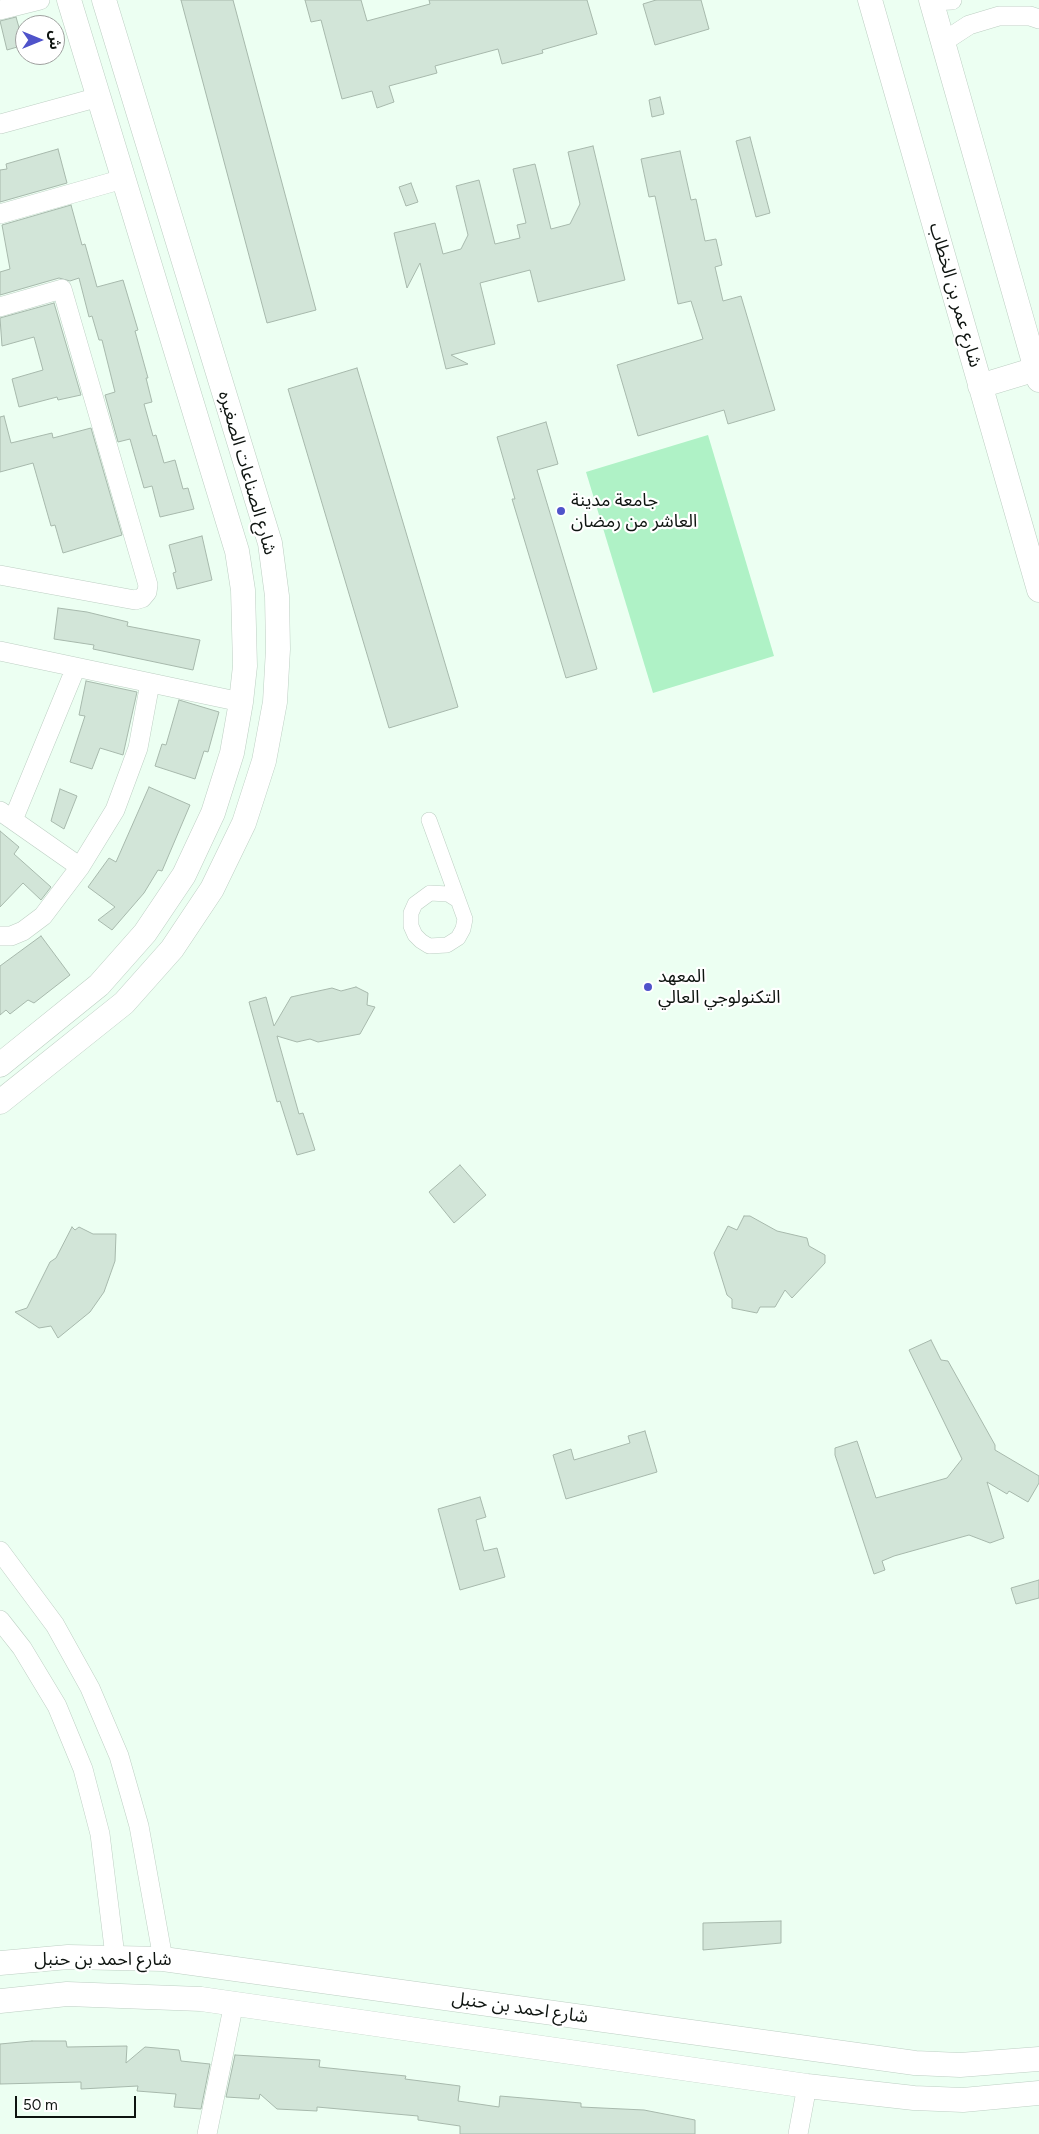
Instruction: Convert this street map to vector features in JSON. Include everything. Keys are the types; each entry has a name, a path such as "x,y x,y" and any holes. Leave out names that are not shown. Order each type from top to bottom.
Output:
{"street":[{"path":"0,10 40,0"},
{"name":"شارع الصناعات الصغيره","path":"0,1065 100,985 146,933 184,876 213,813 232,753 241,702 245,629 237,551 69,0"},
{"name":"شارع الصناعات الصغيره","path":"0,1102 124,1003 172,949 212,889 244,824 264,761 275,702 278,649 277,596 270,543 104,0"},
{"name":"شارع عمر بن الخطاب","path":"870,0 1039,590"},
{"path":"938,0 942,42 1037,375 980,386"},
{"path":"942,42 969,25 999,16 1030,16 1039,19"},
{"path":"0,124 99,97"},
{"path":"0,214 123,179"},
{"path":"0,307 62,289 148,585 147,592 142,598 135,600 0,575"},
{"path":"201,434 232,422"},
{"path":"0,650 241,702"},
{"path":"76,667 7,815 80,867"},
{"path":"0,936 11,936 43,916 80,867 114,810 138,748 150,683"},
{"path":"429,820 456,899"},
{"path":"0,1551 55,1625 90,1688 119,1756 139,1826 164,1959"},
{"path":"0,1620 22,1648 56,1706 83,1769 100,1834 115,1956"},
{"name":"شارع احمد بن حنبل","path":"0,1963 68,1957 115,1956 164,1959 915,2063 960,2065 1039,2059"},
{"name":"شارع احمد بن حنبل","path":"0,2001 67,1994 201,1999 807,2086 914,2098 1012,2097 1039,2093"},
{"path":"449,2034 454,1999"},
{"path":"207,2134 234,2003"},
{"path":"798,2134 807,2086"}],"green space":[{"path":"708,435 774,656 653,693 586,472"}],"building":[{"path":"181,0 233,0 316,310 267,323"},
{"path":"305,0 361,0 367,21 430,4 429,0 587,0 597,34 542,50 543,53 502,64 498,49 435,66 437,73 389,86 394,102 377,108 372,91 342,99 321,20 311,22"},
{"path":"656,0 701,0 709,29 655,45 643,4"},
{"path":"15,17 15,48 7,50 0,21"},
{"path":"660,97 664,114 652,117 649,100"},
{"path":"750,137 770,213 756,217 736,141"},
{"path":"593,146 625,280 538,302 530,270 480,283 495,344 451,355 468,364 446,369 420,263 407,288 394,233 435,223 443,254 461,249 468,235 456,186 479,180 495,244 520,238 517,225 526,223 513,169 535,164 551,229 570,224 580,204 568,152"},
{"path":"58,149 67,183 0,202 0,170 7,169 6,164"},
{"path":"680,151 691,200 696,199 705,241 716,239 722,265 715,267 723,301 741,296 775,410 728,424 724,410 638,436 617,365 703,339 691,301 678,304 655,196 649,197 641,159"},
{"path":"411,183 418,202 406,206 399,187"},
{"path":"71,205 82,245 85,244 97,287 123,280 138,330 135,331 148,378 146,378 152,402 144,404 153,436 156,435 164,463 175,460 183,489 188,488 194,509 160,517 152,486 144,488 130,439 118,442 105,395 115,392 102,340 99,340 92,316 89,317 79,278 70,281 59,278 0,295 0,272 10,269 2,225"},
{"path":"54,303 81,395 58,400 57,397 19,407 12,379 43,370 34,337 2,346 0,318"},
{"path":"357,368 458,707 389,728 288,389"},
{"path":"4,416 11,443 52,433 53,438 91,428 122,535 63,553 55,525 51,526 33,463 0,472 0,417"},
{"path":"546,422 558,464 537,470 597,669 566,678 512,499 515,499 497,437"},
{"path":"202,536 212,580 177,589 173,573 176,572 169,545"},
{"path":"58,608 87,612 128,622 127,626 200,640 193,670 93,649 94,645 54,639"},
{"path":"86,681 137,692 123,755 100,748 92,769 70,762 85,716 79,715"},
{"path":"179,700 219,712 208,752 204,751 195,779 155,766 162,744 166,745"},
{"path":"149,787 190,805 162,871 158,870 144,893 112,930 98,920 115,907 88,887 109,858 116,862"},
{"path":"60,789 77,796 64,829 51,821"},
{"path":"0,831 19,847 14,854 51,887 41,900 23,883 0,907"},
{"path":"41,936 70,975 34,1003 28,1000 10,1014 6,1010 0,1015 0,966"},
{"path":"356,987 368,993 367,1005 375,1007 360,1034 318,1042 310,1039 297,1042 277,1036 299,1114 303,1113 315,1150 297,1155 280,1101 277,1102 249,1002 266,997 274,1026 291,997 332,988 341,991"},
{"path":"460,1165 486,1195 454,1223 429,1192"},
{"path":"744,1216 750,1216 777,1231 807,1238 809,1246 825,1255 825,1263 792,1298 785,1290 775,1307 760,1307 757,1313 732,1308 732,1299 727,1295 714,1253 728,1226 737,1230"},
{"path":"72,1227 75,1230 79,1227 93,1234 116,1234 115,1261 104,1292 90,1312 58,1338 51,1326 39,1328 15,1312 27,1308 50,1262 56,1258"},
{"path":"931,1340 941,1360 948,1361 995,1445 995,1450 1039,1476 1039,1483 1028,1502 1009,1491 1007,1494 987,1482 1004,1538 990,1543 969,1535 894,1556 882,1561 885,1570 874,1574 835,1455 835,1448 857,1441 876,1498 947,1478 962,1459 909,1350"},
{"path":"645,1431 657,1472 566,1499 553,1455 571,1449 574,1460 630,1443 628,1436"},
{"path":"480,1497 486,1517 476,1520 484,1551 497,1548 505,1577 460,1590 438,1509"},
{"path":"1039,1580 1039,1598 1016,1604 1011,1588"},
{"path":"781,1921 781,1943 703,1950 703,1923"},
{"path":"32,2041 66,2041 67,2047 127,2046 126,2063 145,2047 179,2050 181,2061 210,2064 201,2109 174,2107 176,2094 137,2091 138,2086 81,2089 81,2082 0,2084 0,2044"},
{"path":"235,2055 320,2060 319,2067 406,2076 405,2079 460,2086 458,2101 499,2107 500,2096 581,2103 581,2107 644,2110 695,2120 695,2134 460,2134 460,2126 418,2120 418,2116 317,2107 317,2111 277,2109 260,2094 259,2099 226,2097"}],"place":[{"name":"جامعة مدينة العاشر من رمضان","path":"561,511"},
{"name":"المعهد التكنولوجي العالي","path":"648,987"}]}
